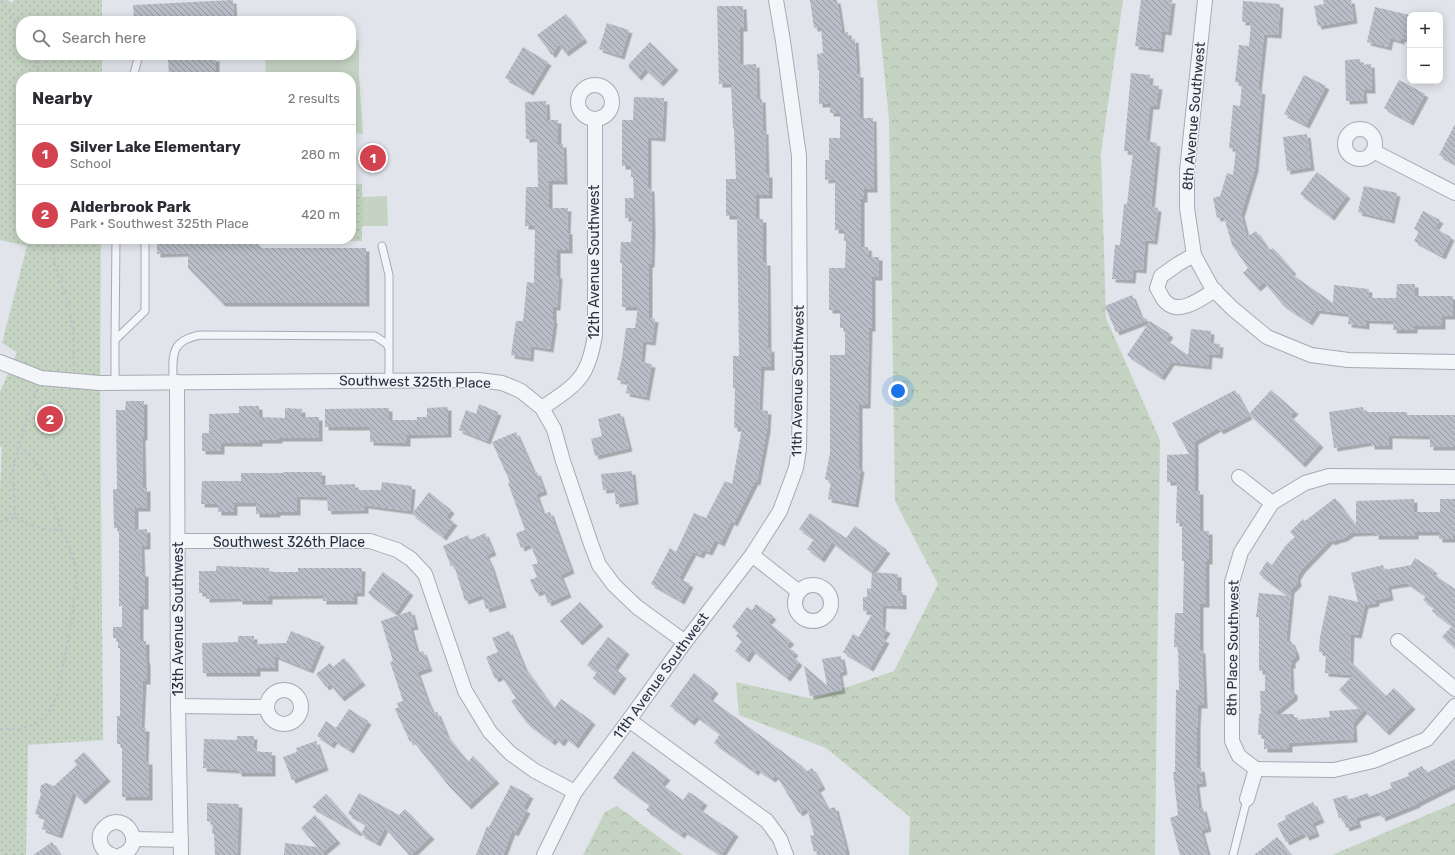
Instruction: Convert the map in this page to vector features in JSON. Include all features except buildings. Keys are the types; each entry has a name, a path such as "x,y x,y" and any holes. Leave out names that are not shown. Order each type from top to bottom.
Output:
{"street":[{"name":"11th Avenue Southwest","path":"544,855 575,792 685,642 752,555 780,511 796,468 799,449 799,156 776,0"},
{"name":"8th Avenue Southwest","path":"1204,0 1187,171 1187,208 1194,255 1202,271 1215,290 1232,308 1267,337 1311,355 1348,360 1455,362"},
{"name":"12th Avenue Southwest","path":"542,408 574,386 585,372 592,355 595,335 595,119"},
{"path":"1374,151 1455,193"},
{"path":"1194,255 1161,276 1157,288 1166,302 1178,308 1192,304 1215,290"},
{"name":"Southwest 325th Place","path":"0,362 41,378 115,383 479,380 502,383 520,391 542,408 554,429 591,544 600,565 614,585 637,606 685,642"},
{"name":"13th Avenue Southwest","path":"175,382 181,855"},
{"path":"1239,477 1272,503 1305,484 1329,476 1455,477"},
{"name":"8th Place Southwest","path":"1256,768 1239,756 1232,741 1232,582 1241,552 1272,503"},
{"name":"Southwest 326th Place","path":"178,541 370,541 397,550 411,559 425,574 465,691 490,732 510,753 535,771 575,792"},
{"path":"752,555 799,592"},
{"path":"1398,641 1455,689"},
{"path":"178,706 266,707"},
{"path":"1247,799 1256,768 1334,770 1373,761 1427,739 1455,706"},
{"path":"629,720 767,821 780,839 786,855"},
{"path":"112,855 104,850 100,839 101,833 108,825 114,823 125,825 132,833 132,845 129,850 120,855"},
{"path":"133,839 181,840"}],"lane":[{"path":"134,72 138,60"},
{"path":"115,383 116,244"},
{"path":"116,340 145,311 145,244"},
{"path":"382,246 390,275 390,380"},
{"path":"175,382 173,354 175,348 188,338 200,335 369,335 375,336 382,340 387,344 389,349"},
{"path":"1233,855 1247,799"}],"path":[{"path":"1,0 16,22"},
{"path":"34,60 40,72"},
{"path":"53,244 55,266 69,306 72,325 74,381"},
{"path":"15,517 13,470 19,444 41,378"},
{"path":"0,729 20,729 37,723 53,706 57,697 71,625 76,582 74,557 61,530 46,477 33,459 19,444"},
{"path":"0,522 15,517 33,526 49,530 61,530"}],"green space":[{"path":"0,0 8,0 11,3 15,0 102,0 102,16 16,16 16,60 102,60 102,72 16,72 16,244 0,240"},
{"path":"877,0 1123,0 1101,153 1106,318 1160,440 1155,855 909,855 910,817 826,748 739,715 736,682 813,699 894,671 938,584 895,501 889,119"},
{"path":"356,40 359,40 359,76 363,134 356,133 356,72 266,72 265,60 356,60"},
{"path":"356,184 362,184 362,241 356,241"},
{"path":"387,196 388,226 362,226 362,197"},
{"path":"18,244 101,244 100,383 103,740 28,745 26,855 0,855 0,491 2,447 0,446 0,392 17,352 2,343 27,246"},
{"path":"1455,803 1455,855 1332,855"},
{"path":"617,806 683,855 583,855 605,812"}],"place":[{"name":"Silver Lake Elementary","path":"373,158"},
{"name":"Alderbrook Park","path":"50,419"}]}
